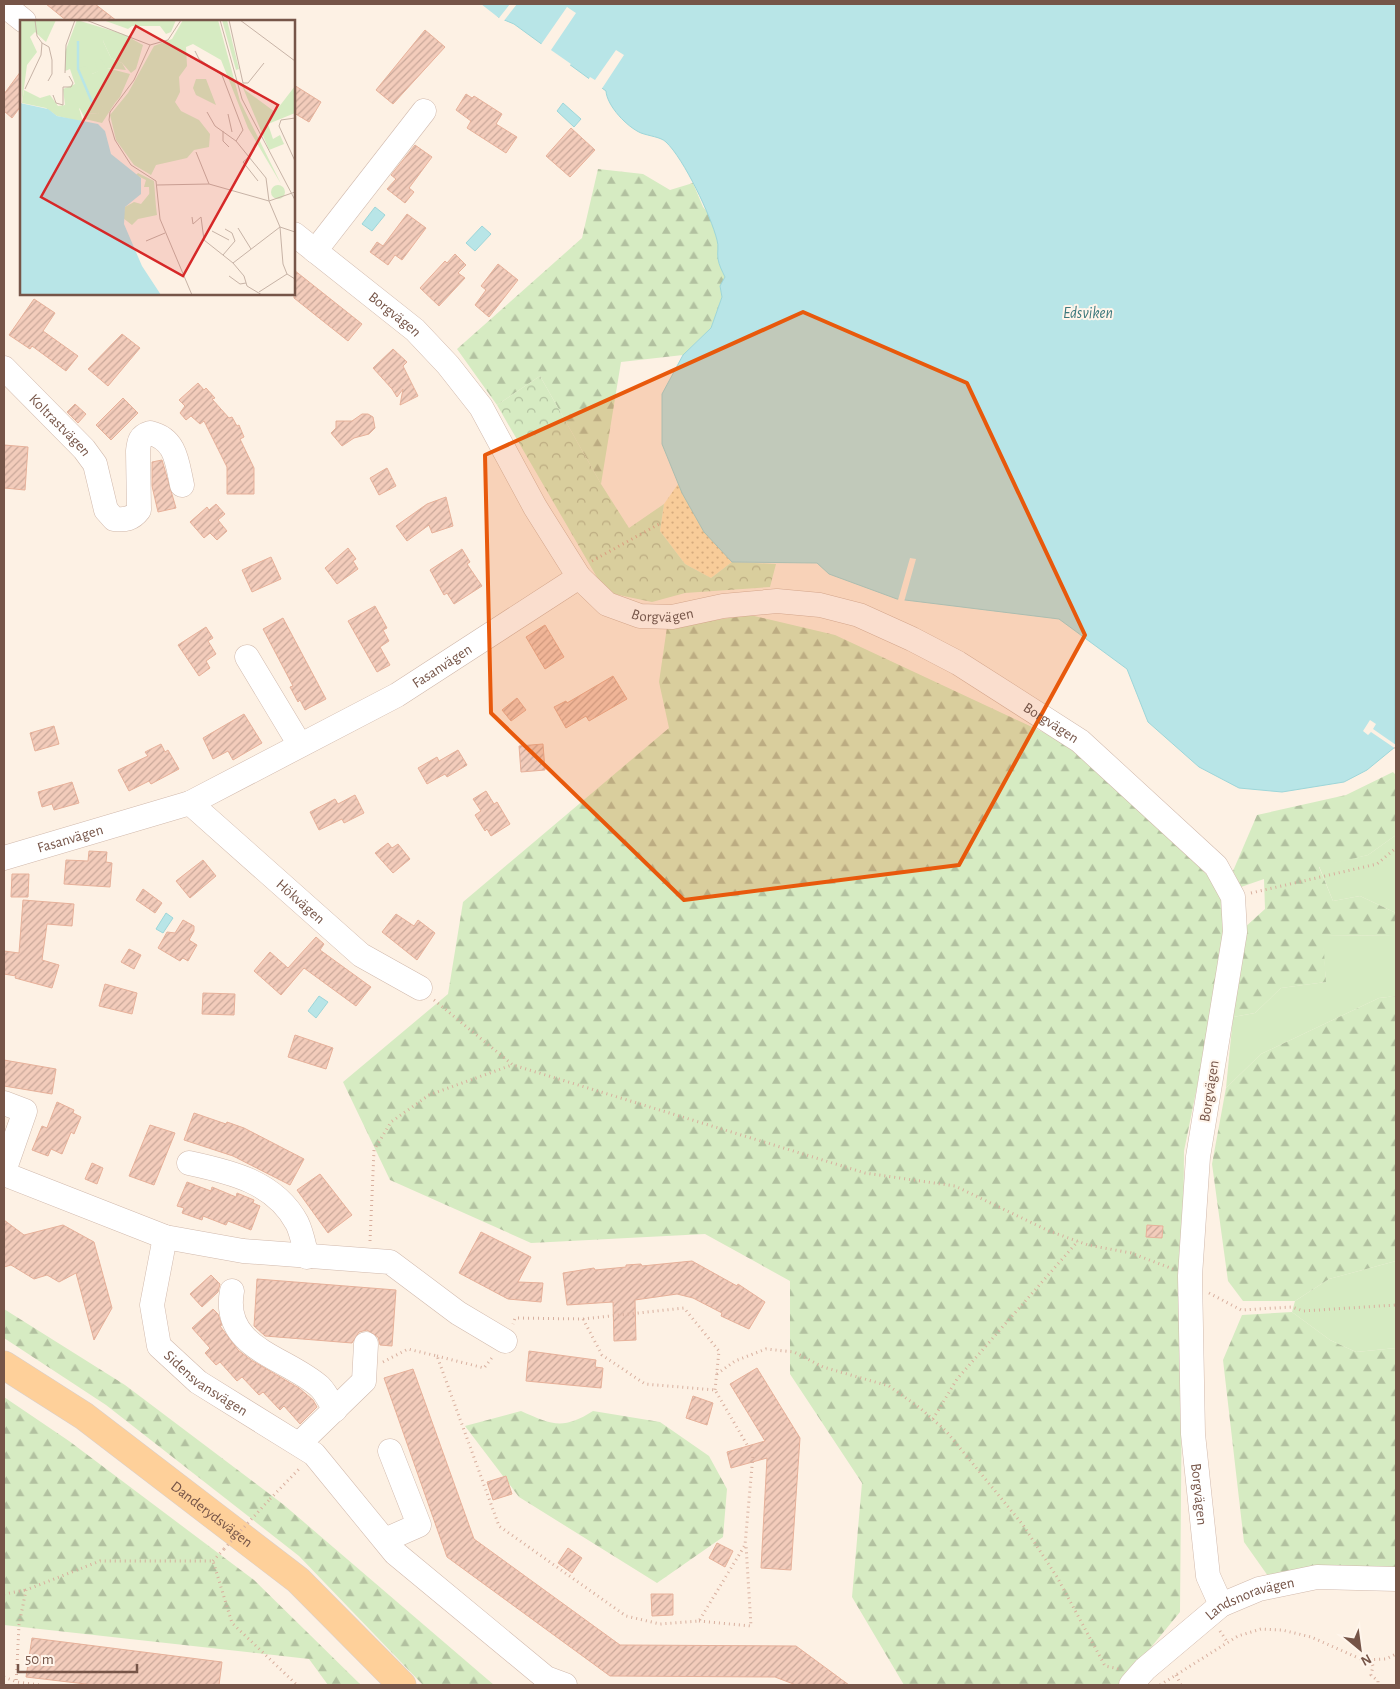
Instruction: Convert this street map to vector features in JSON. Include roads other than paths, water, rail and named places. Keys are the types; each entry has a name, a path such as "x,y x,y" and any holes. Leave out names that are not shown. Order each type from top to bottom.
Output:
{"main road":[{"name":"Danderydsvägen","path":"4,1365 84,1416 298,1580 402,1685"}],"street":[{"path":"4,5 23,20"},
{"path":"314,251 424,110"},
{"name":"Borgvägen","path":"295,235 415,330 448,365 481,408 535,507 577,574 607,604 640,616 672,617 723,606 777,601 820,605 858,615 912,639 958,663 1080,741 1216,866 1233,897 1235,932 1198,1157 1190,1276 1193,1434 1208,1576 1221,1604"},
{"name":"Koltrastvägen","path":"4,368 84,448 95,464 106,510 114,519 125,520 134,517 139,510 138,442 144,435 150,433 168,440 174,452 182,485"},
{"name":"Fasanvägen","path":"4,858 190,803 397,695 577,574"},
{"path":"247,657 300,746"},
{"name":"Hökvägen","path":"190,803 360,955 420,988"},
{"path":"4,1103 25,1111 4,1172 165,1238 243,1251 390,1262 458,1313 506,1341"},
{"path":"189,1163 224,1170 259,1183 285,1205 298,1224 307,1257"},
{"name":"Sidensvansvägen","path":"165,1238 152,1305 159,1346 198,1382 306,1449 396,1553 546,1678 564,1685"},
{"path":"232,1291 230,1305 235,1327 243,1336 276,1360 319,1386 335,1410"},
{"path":"306,1449 335,1410 364,1381 366,1344"},
{"path":"385,1540 419,1525 390,1451"},
{"name":"Landsnoravägen","path":"1144,1682 1221,1604 1259,1588 1317,1577 1396,1579"}],"water":[{"name":"Edsviken","path":"475,4 1396,4 1395,747 1367,770 1344,782 1282,792 1239,788 1199,767 1148,722 1127,669 1059,619 897,599 829,574 817,563 732,562 704,532 682,493 662,444 662,394 683,355 711,328 722,297 720,286 725,277 718,261 717,240 703,203 681,161 664,140 641,133 630,126 614,109 607,97 606,91 514,24 490,14"},
{"path":"563,103 581,119 574,127 557,111"},
{"path":"375,207 385,215 372,231 362,224"},
{"path":"482,226 491,234 475,251 466,243"},
{"path":"166,913 173,918 163,933 156,929"},
{"path":"319,996 328,1002 316,1018 308,1011"}]}
